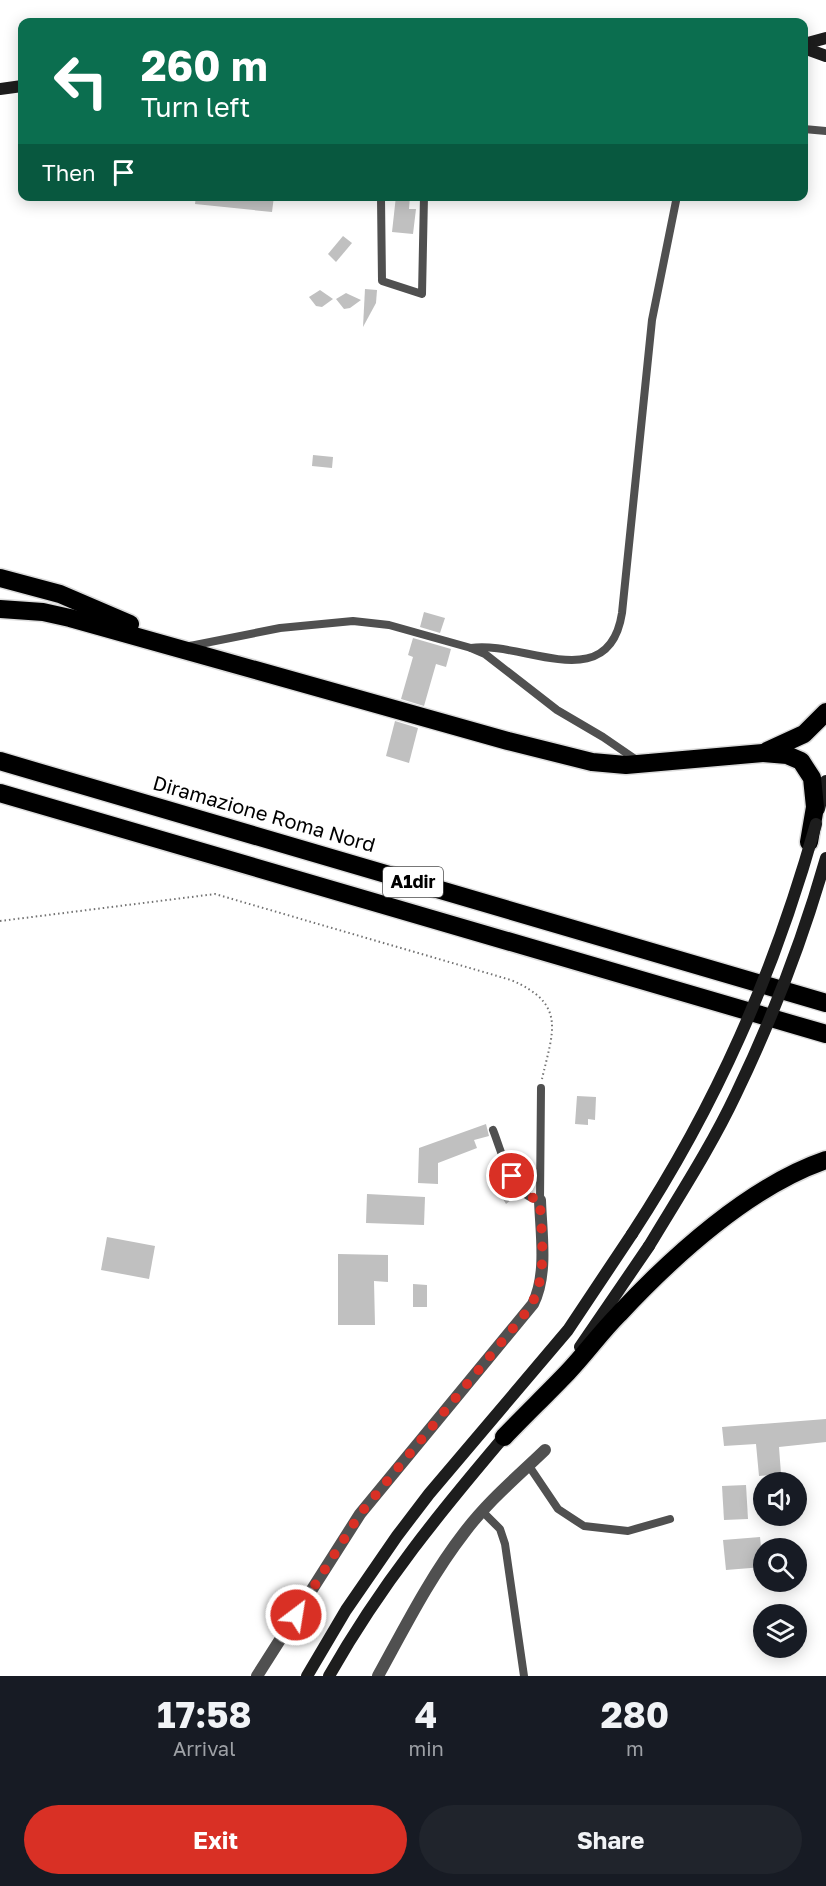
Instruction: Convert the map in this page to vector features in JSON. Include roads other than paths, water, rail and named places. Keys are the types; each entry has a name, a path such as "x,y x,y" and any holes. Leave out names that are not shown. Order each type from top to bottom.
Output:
{"highway":[{"path":"0,578 70,598 180,649"},
{"path":"0,609 52,614 587,761 614,765 643,764 763,753 784,754 796,758 807,768 813,778 815,807 803,870"},
{"path":"763,753 804,734 826,712"},
{"name":"Diramazione Roma Nord","path":"0,761 826,1003"},
{"name":"A1dir","path":"0,792 826,1034"},
{"path":"504,1437 569,1372 619,1313 709,1230 764,1191 791,1175 826,1160"}],"main road":[{"path":"808,45 826,38"},
{"path":"808,48 826,56"},
{"path":"0,89 18,87"},
{"path":"307,1676 346,1610 390,1545 429,1494 568,1330 689,1143 748,1022 803,870 826,781"},
{"path":"329,1676 362,1620 406,1556 444,1506 584,1342 649,1245 705,1152 766,1029 795,952 826,858"}],"street":[{"path":"257,1676 360,1514 533,1304 539,1289 541,1274 540,1200"},
{"path":"378,1676 430,1582 464,1532 545,1450"}],"lane":[{"path":"808,129 826,131"},
{"path":"381,201 382,281 422,294 424,201"},
{"path":"471,648 497,646 540,657 581,661 610,644 618,629 622,613 652,320 676,201"},
{"path":"180,649 251,632 353,621 389,625 471,648 499,663 557,710 603,736 643,764"},
{"path":"493,1130 516,1183 527,1196 540,1200 541,1088"},
{"path":"529,1466 558,1509 584,1526 628,1531 670,1519"},
{"path":"483,1511 500,1529 505,1544 524,1676"}]}
